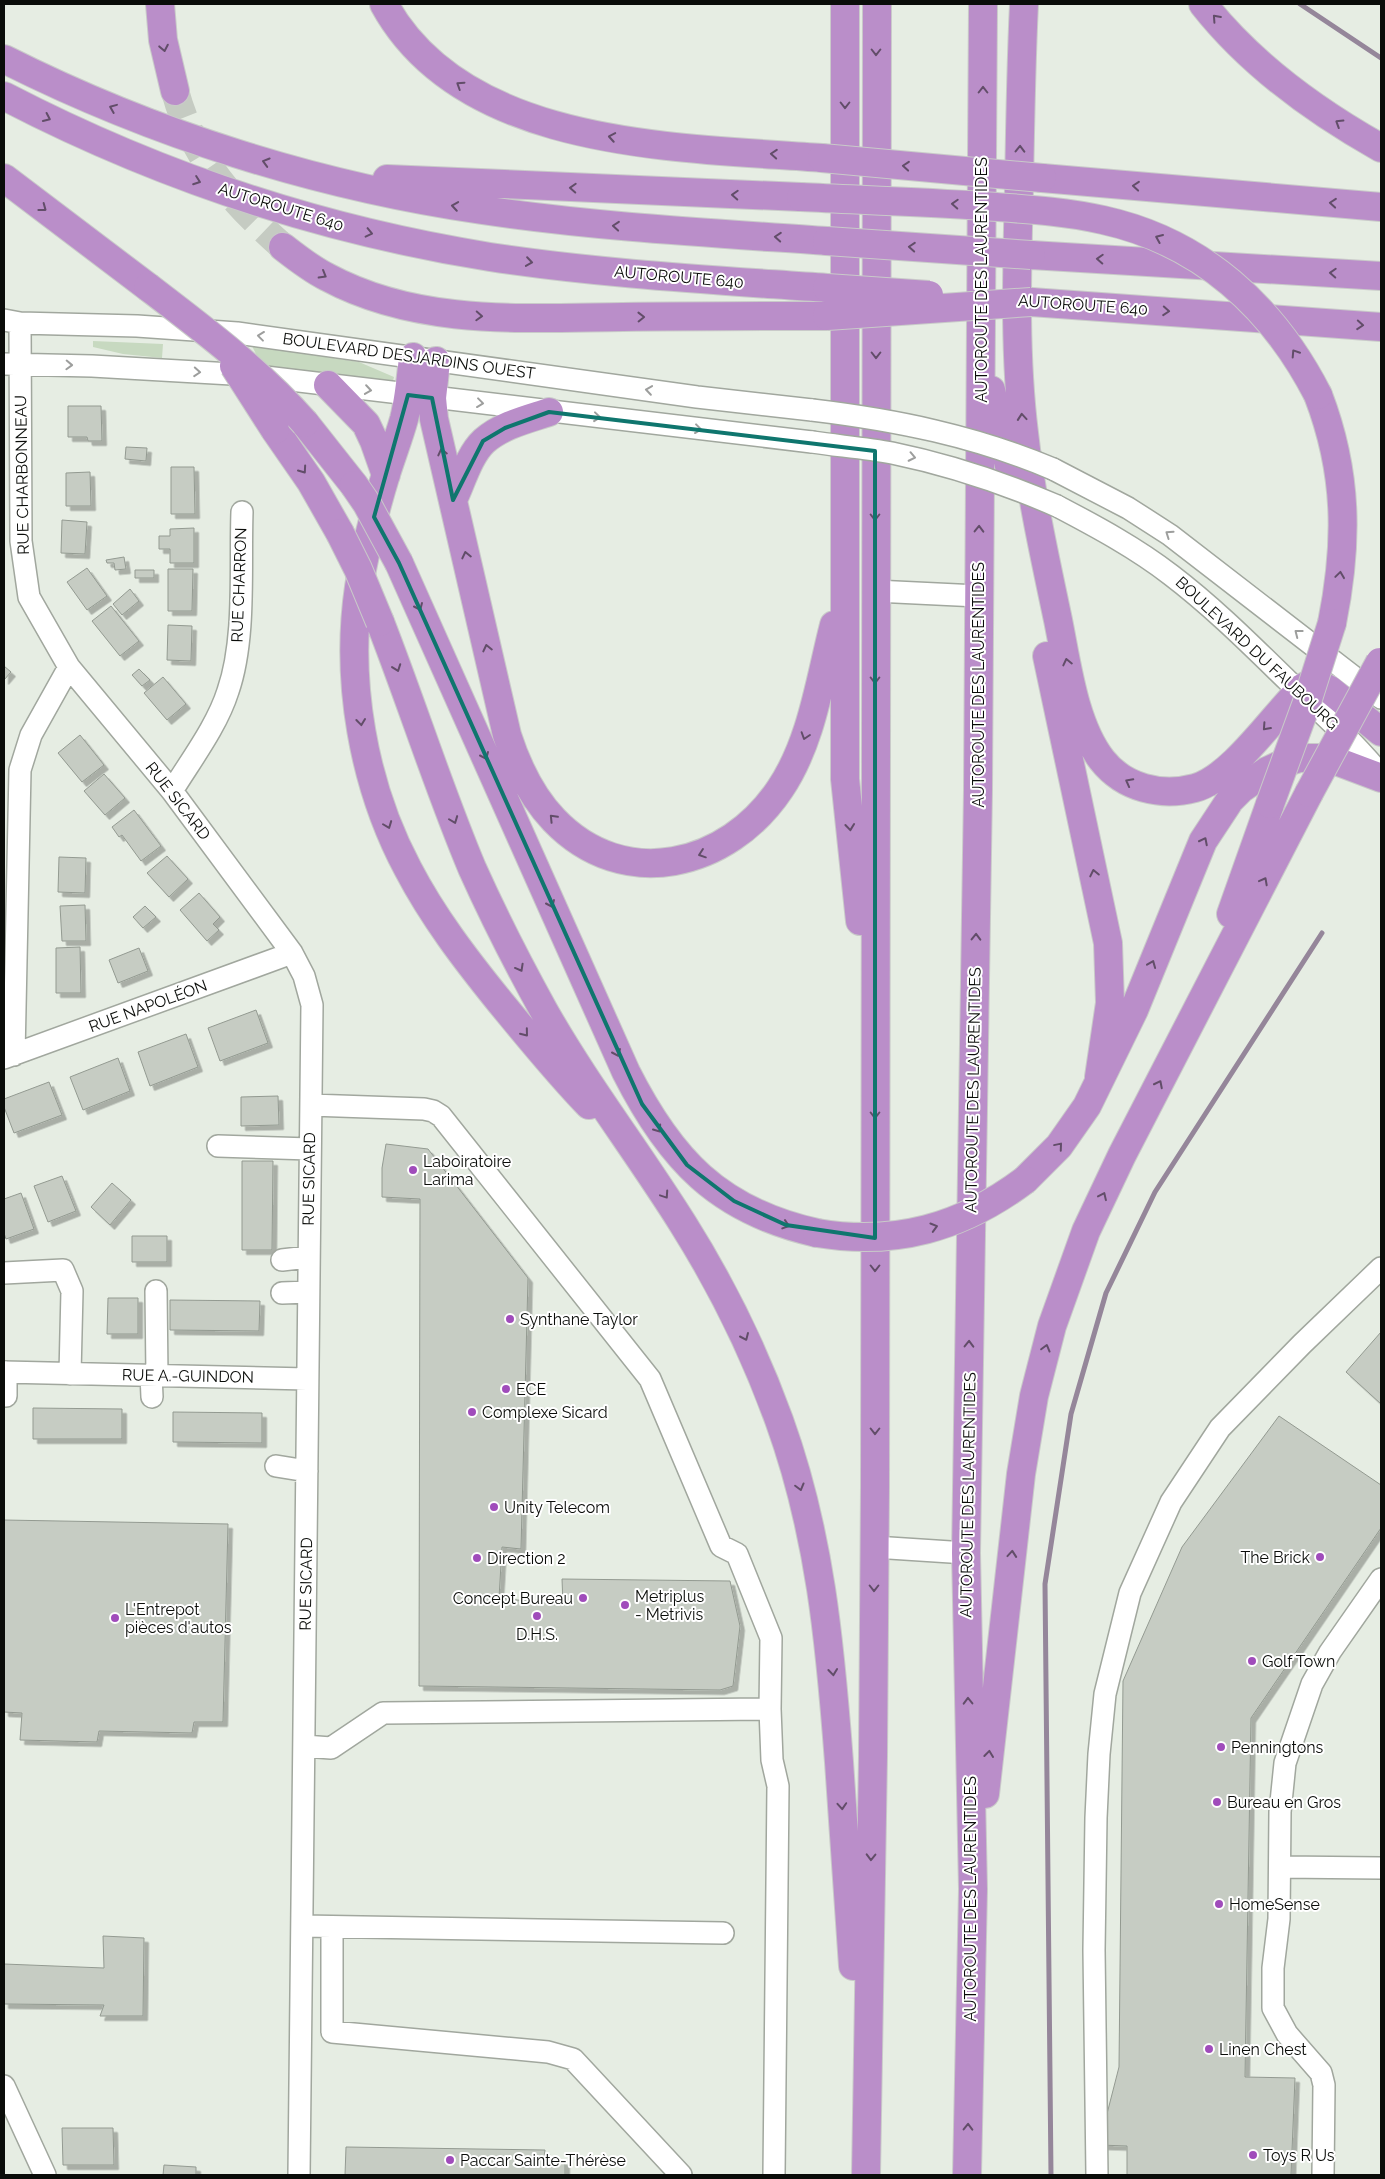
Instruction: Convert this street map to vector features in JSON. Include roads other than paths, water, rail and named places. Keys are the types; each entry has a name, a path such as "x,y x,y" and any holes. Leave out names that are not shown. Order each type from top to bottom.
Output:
{"highway":[{"path":"160,4 163,40 175,91"},
{"path":"384,4 406,37 446,76 496,105 534,120 575,130 632,140 1381,207"},
{"path":"845,4 845,779 875,1066"},
{"path":"866,2175 873,1766 876,4"},
{"name":"AUTOROUTE DES LAURENTIDES","path":"967,2175 973,1889 966,1552 978,790 983,4"},
{"path":"1024,4 1018,278 1021,407 1036,515 1065,655 1085,730 1102,760 1126,781 1152,790 1168,792 1190,789 1211,781 1223,771 1299,691 1314,682 1322,685 1381,732"},
{"path":"1203,4 1244,48 1287,86 1336,122 1381,148"},
{"path":"4,59 60,85 168,129 224,149 313,176 407,198 538,218 650,229 1031,255 1381,276"},
{"name":"AUTOROUTE 640","path":"4,96 68,128 181,175 288,211 388,237 471,254 556,266 628,273 1381,327"},
{"path":"313,176 801,197 1038,210 1102,220 1144,232 1185,251 1218,273 1250,299 1291,347 1318,395 1332,435 1342,489 1343,553 1332,623 1304,712 1201,1002"},
{"path":"4,178 219,342 262,378 305,423 354,485 399,563 626,1072 653,1121 680,1158 717,1190 771,1220 817,1233 865,1238 918,1232 967,1216 997,1200 1025,1180 1067,1136 1086,1106 1134,1010 1203,841 1221,812 1241,789 1284,762 1313,757 1328,758 1381,776"},
{"path":"283,247 325,276 348,288 396,305 467,316 530,318 827,316 1030,302"},
{"path":"219,342 274,430 311,482 358,569 380,622 459,834 500,930 547,1016 706,1261 745,1336 786,1440 814,1543 828,1624 835,1691 866,2147"},
{"path":"980,348 1011,475 1033,592 1105,928 1110,964 1110,1003 1099,1077"},
{"path":"425,359 420,397 404,419 386,474 368,541 359,587 355,652 357,687 372,779 400,853 419,889 471,965 558,1073 638,1155"},
{"path":"328,385 366,424 386,474"},
{"path":"420,397 434,419 507,735 523,776 544,809 567,832 590,847 630,861 654,863 679,861 714,850 746,829 773,800 793,768 807,731 844,584"},
{"path":"453,500 471,459 483,441 505,428 549,412"},
{"path":"973,1889 1008,1603 1020,1474 1041,1369 1059,1305 1086,1231 1133,1134 1309,793 1381,662"}],"street":[{"name":"BOULEVARD DESJARDINS OUEST","path":"12,321 137,326 237,333 812,410"},
{"name":"RUE CHARBONNEAU","path":"12,321 12,364 21,541 29,597 69,667"},
{"path":"12,364 148,368 240,374 549,412"},
{"name":"BOULEVARD DU FAUBOURG","path":"812,410 872,418 936,430 1003,450 1053,469 1128,508 1170,535 1381,698"},
{"name":"BOULEVARD DU FAUBOURG","path":"549,412 812,442 890,453 937,463 993,480 1057,506 1116,538 1172,575 1234,629 1358,747 1381,776"},
{"name":"RUE CHARRON","path":"172,791 206,737 228,691 239,639 242,512"},
{"path":"875,591 978,596"},
{"path":"9,1057 20,770 31,735 69,667"},
{"name":"RUE SICARD","path":"69,667 172,791 292,953 304,976 312,1005 299,2175"},
{"name":"RUE NAPOLÉON","path":"9,1057 292,953"},
{"path":"310,1105 424,1109 433,1111 440,1116 650,1379 721,1546 737,1554 771,1638 770,1709 772,1760 778,1786 774,2175"},
{"path":"218,1146 310,1150"},
{"path":"282,1260 308,1257"},
{"path":"1097,2175 1094,1950 1099,1754 1105,1694 1130,1594 1171,1502 1220,1428 1302,1344 1381,1268"},
{"path":"4,1273 63,1270 72,1290 70,1374"},
{"path":"152,1397 156,1291"},
{"path":"282,1293 308,1292"},
{"path":"5,1372 6,1396"},
{"name":"RUE A.-GUINDON","path":"5,1372 307,1379"},
{"path":"276,1466 307,1471"},
{"path":"874,1547 966,1552"},
{"path":"1323,2175 1324,2085 1321,2072 1287,2034 1273,2008 1273,1968 1279,1919 1280,1812 1285,1763 1312,1684 1330,1652 1381,1579"},
{"path":"304,1746 331,1748 383,1713 770,1709"},
{"path":"1280,1867 1381,1868"},
{"path":"302,1926 723,1934"},
{"path":"332,1927 332,2032 548,2052 573,2059 681,2175"},
{"path":"4,2086 45,2175"}],"waterway":[{"path":"1300,4 1381,58"},
{"path":"1051,2175 1045,1584 1071,1414 1106,1293 1155,1192 1322,933"}],"tunnel":[{"path":"175,91 192,137 217,177 248,213 283,247"}],"place":[{"name":"Laboiratoire Larima","path":"413,1170"},
{"name":"Synthane Taylor","path":"510,1319"},
{"name":"ECE","path":"506,1389"},
{"name":"Complexe Sicard","path":"472,1412"},
{"name":"Unity Telecom","path":"494,1507"},
{"name":"The Brick","path":"1320,1557"},
{"name":"Direction 2","path":"477,1558"},
{"name":"Concept Bureau","path":"583,1598"},
{"name":"Metriplus - Metrivis","path":"625,1605"},
{"name":"D.H.S.","path":"537,1616"},
{"name":"L'Entrepot pièces d'autos","path":"115,1618"},
{"name":"Golf Town","path":"1252,1661"},
{"name":"Penningtons","path":"1221,1747"},
{"name":"Bureau en Gros","path":"1217,1802"},
{"name":"HomeSense","path":"1219,1904"},
{"name":"Linen Chest","path":"1209,2049"},
{"name":"Toys R Us","path":"1253,2155"},
{"name":"Paccar Sainte-Thérèse","path":"450,2160"}]}
